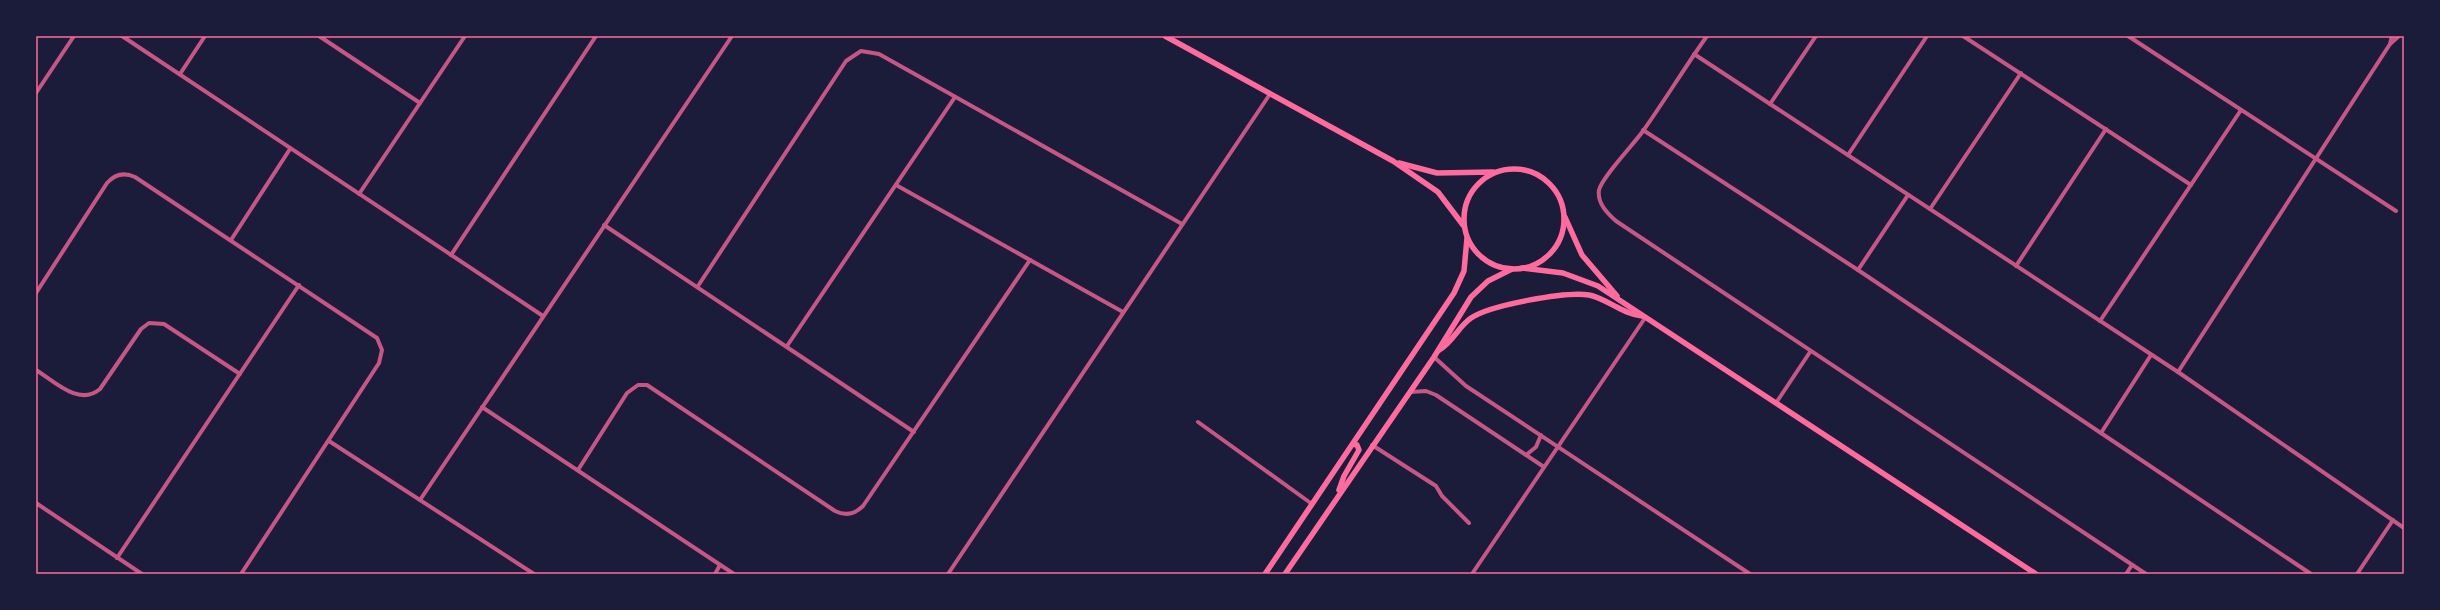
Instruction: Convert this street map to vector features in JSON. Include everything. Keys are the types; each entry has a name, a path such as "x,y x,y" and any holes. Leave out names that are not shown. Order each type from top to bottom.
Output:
{"main road":[{"path":"1165,36 1393,161 1438,192 1464,225"},
{"path":"1393,161 1437,173 1496,172 1514,169 1538,175 1557,193 1582,255 1597,275 1624,303"},
{"path":"1266,574 1458,286 1466,263 1467,238 1464,225 1467,199 1474,187 1484,178 1496,172"},
{"path":"1522,268 1540,261 1554,249 1560,238 1564,213"},
{"path":"1467,238 1474,250 1485,260 1498,266 1512,269 1522,268 1553,271 1576,276 1598,286 2036,574"},
{"path":"1285,574 1372,445 1434,357 1476,291 1488,281 1512,269"},
{"path":"1438,350 1451,342 1467,321 1482,312 1564,295 1591,296 1626,313 1645,317"},
{"path":"1337,496 1344,476 1359,450 1358,446 1353,444"}],"street":[{"path":"36,93 74,36"},
{"path":"122,36 543,316"},
{"path":"180,74 205,36"},
{"path":"319,36 420,103"},
{"path":"359,194 465,36"},
{"path":"451,255 596,36"},
{"path":"420,500 732,36"},
{"path":"1706,36 1643,130 1604,181 1599,190 1601,203 1606,212 1616,221 1810,352 2146,574"},
{"path":"1770,104 1816,36"},
{"path":"1848,155 1927,36"},
{"path":"1963,36 2191,185"},
{"path":"2128,36 2396,211"},
{"path":"2390,44 2392,36"},
{"path":"2178,372 2318,159 2390,44 2399,36"},
{"path":"698,286 850,57 861,51 873,52 1182,224"},
{"path":"1694,54 2178,372 2404,528"},
{"path":"1930,209 2021,74"},
{"path":"948,574 1270,94"},
{"path":"787,346 955,97"},
{"path":"2100,321 2241,110"},
{"path":"2016,266 2106,129"},
{"path":"1643,130 1858,270 2311,574"},
{"path":"231,240 290,149"},
{"path":"36,293 107,183 120,175 134,177 372,333 380,343 382,350 379,363 241,574"},
{"path":"896,185 1123,312"},
{"path":"1858,270 1908,195"},
{"path":"604,225 698,286 914,432"},
{"path":"578,470 627,393 638,385 652,387 834,511 845,514 855,512 863,506 1030,260"},
{"path":"117,558 299,285"},
{"path":"1472,574 1645,317"},
{"path":"36,370 74,394 91,395 100,389 141,329 154,322 164,324 240,374"},
{"path":"1776,403 1810,352"},
{"path":"2101,433 2152,355"},
{"path":"1434,357 1466,386 1559,446 1750,574"},
{"path":"1410,392 1426,391 1436,395 1544,467"},
{"path":"482,407 734,574"},
{"path":"1198,422 1312,504"},
{"path":"1526,455 1536,447 1541,435"},
{"path":"329,441 534,574"},
{"path":"1372,445 1436,486 1442,496 1469,523"},
{"path":"36,504 142,574"},
{"path":"2357,574 2393,520"},
{"path":"715,574 720,565"},
{"path":"2126,574 2132,565"}]}
